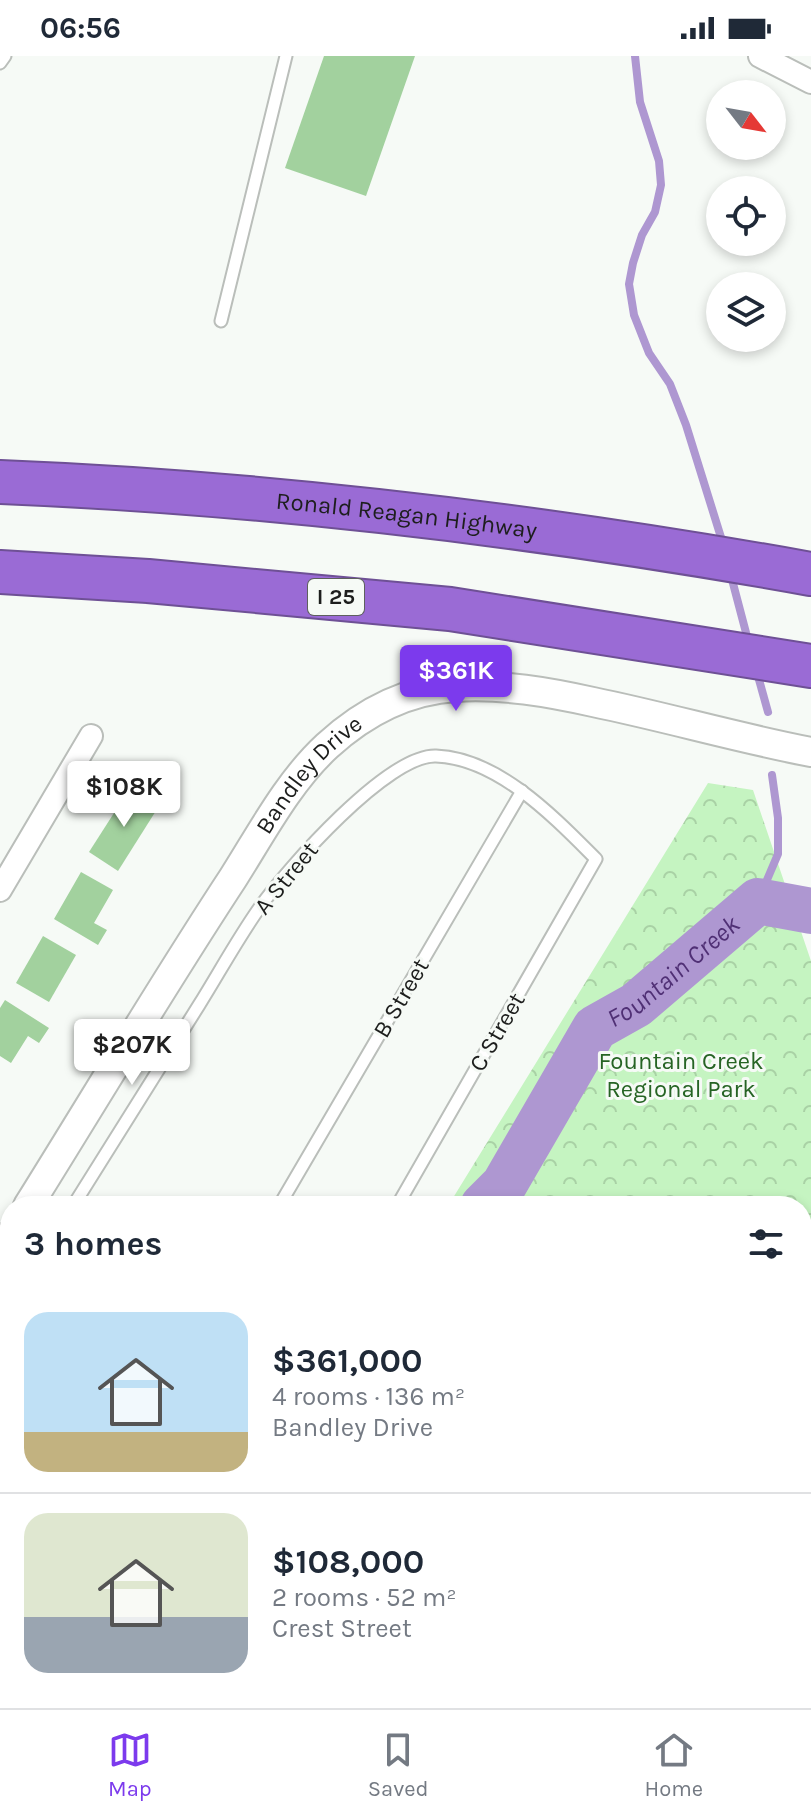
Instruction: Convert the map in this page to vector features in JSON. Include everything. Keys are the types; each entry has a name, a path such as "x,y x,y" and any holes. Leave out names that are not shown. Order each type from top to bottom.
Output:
{"highway":[{"name":"Ronald Reagan Highway","path":"0,482 269,499 449,518 804,573"},
{"name":"I 25","path":"0,572 192,584 450,609 804,665"}],"street":[{"path":"760,56 811,82"},
{"name":"Bandley Drive","path":"34,1196 192,941 296,782 325,748 384,705 422,691 509,687 565,696 811,752"},
{"path":"0,890 91,736"}],"lane":[{"path":"0,63 5,56"},
{"path":"221,321 286,56"},
{"name":"A Street","path":"79,1196 260,906 324,832 376,785 400,768 433,755 469,762 522,791 561,823 596,859"},
{"name":"B Street","path":"285,1196 522,791"},
{"name":"C Street","path":"403,1196 596,859"}],"green space":[{"name":"Fountain Creek Regional Park","path":"708,783 753,790 811,961 811,1196 454,1196"}],"building":[{"path":"324,56 415,56 366,196 285,168"},
{"path":"130,788 159,806 118,871 89,852"},
{"path":"81,872 113,890 94,923 107,930 98,945 54,919"},
{"path":"43,936 76,955 49,1002 16,983"},
{"path":"5,1000 49,1028 39,1043 28,1036 11,1063 0,1056 0,1008"}],"waterway":[{"path":"635,56 640,102 659,161 661,185 655,212 642,235 633,263 629,284 634,315 649,353 670,384 686,425 724,547"},
{"path":"730,572 749,644"},
{"path":"756,669 768,712"},
{"path":"758,901 778,854 778,818 772,775"},
{"name":"Fountain Creek","path":"493,1196 504,1185 595,1028 636,1005 758,901 811,911"}]}
